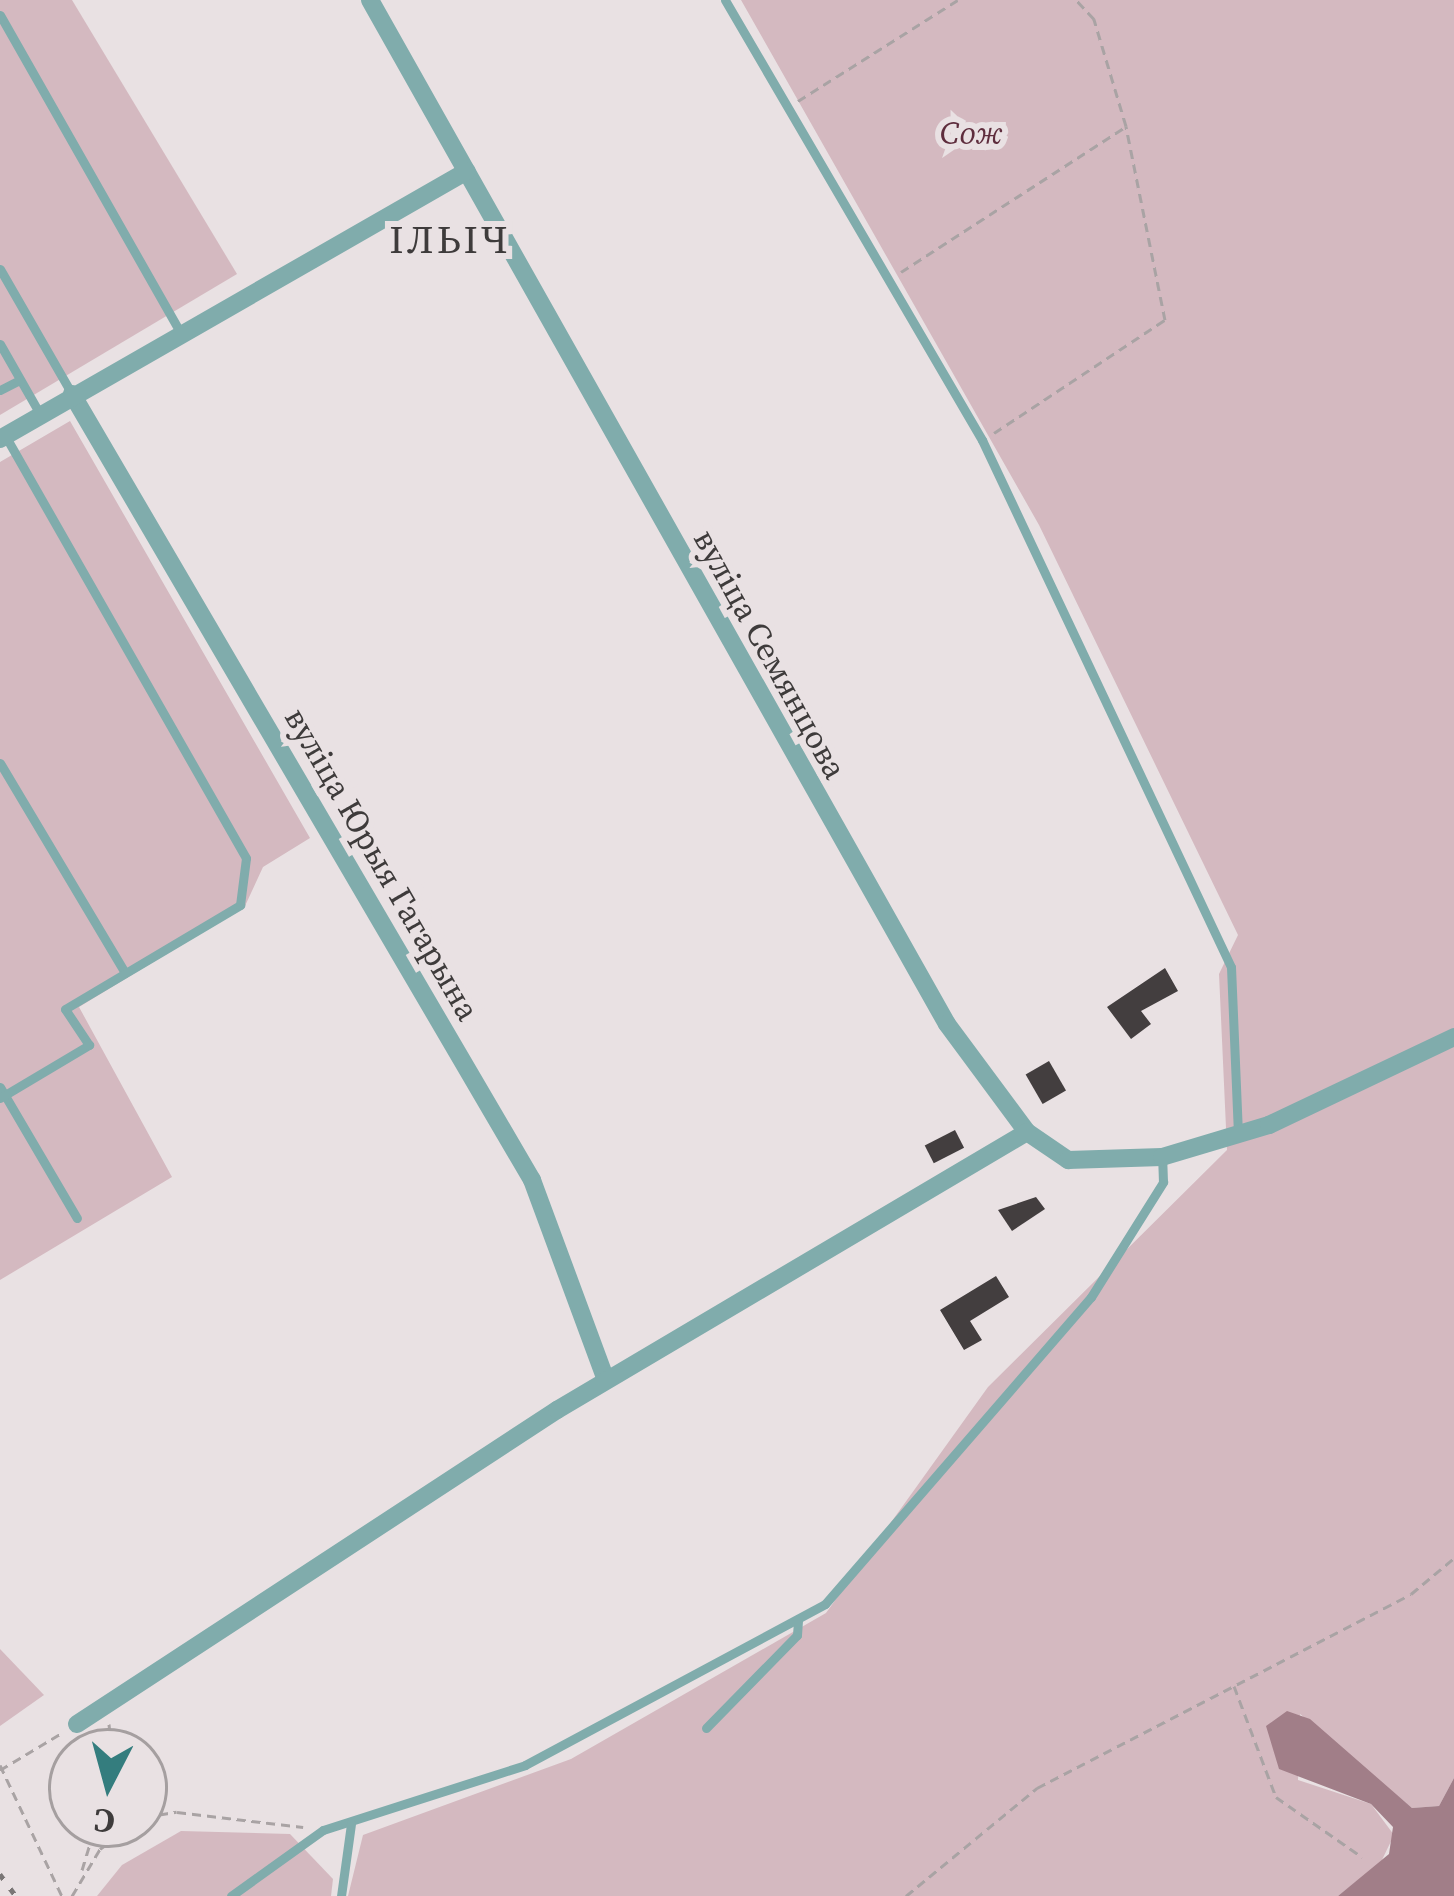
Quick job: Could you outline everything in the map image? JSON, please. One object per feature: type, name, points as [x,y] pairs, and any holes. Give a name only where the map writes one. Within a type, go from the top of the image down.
[{"type":"street","name":"вуліца Семянцова","points":[[370,0],[947,1024],[1027,1132],[1068,1160],[1162,1157],[1238,1136],[1454,1037]]},
{"type":"street","points":[[3,437],[467,171]]},
{"type":"street","name":"вуліца Юрыя Гагарына","points":[[72,394],[532,1180],[606,1380]]},
{"type":"street","points":[[77,1724],[606,1380],[1027,1132]]},
{"type":"lane","points":[[725,0],[982,440],[1234,973],[1238,1136]]},
{"type":"lane","points":[[0,15],[182,333]]},
{"type":"lane","points":[[0,269],[72,394]]},
{"type":"lane","points":[[0,344],[40,415]]},
{"type":"lane","points":[[0,390],[20,380]]},
{"type":"lane","points":[[3,437],[246,858],[240,905],[65,1009],[89,1045],[2,1094],[77,1218]]},
{"type":"lane","points":[[0,764],[125,974]]},
{"type":"lane","points":[[231,1896],[323,1830],[351,1824],[580,1739],[798,1619],[850,1582],[1091,1297],[1162,1182],[1162,1157]]},
{"type":"lane","points":[[706,1728],[796,1635],[798,1619]]},
{"type":"lane","points":[[341,1896],[351,1824]]},
{"type":"path","points":[[786,108],[958,0]]},
{"type":"path","points":[[982,440],[1165,320],[1126,126],[1094,19],[1076,0]]},
{"type":"path","points":[[890,279],[1126,126]]},
{"type":"path","points":[[906,1896],[1037,1787],[1411,1594],[1454,1558]]},
{"type":"path","points":[[1234,1684],[1276,1797],[1362,1858]]},
{"type":"path","points":[[107,1704],[110,1728]]},
{"type":"path","points":[[62,1896],[1,1768],[77,1724]]},
{"type":"path","points":[[168,1813],[323,1830]]},
{"type":"path","points":[[72,1896],[89,1848]]},
{"type":"path","points":[[82,1871],[107,1848]]},
{"type":"green space","points":[[0,0],[72,0],[237,274],[0,415]]},
{"type":"green space","name":"Сож","points":[[741,0],[1454,0],[1454,1778],[1439,1806],[1412,1808],[1300,1714],[1298,1780],[1371,1804],[1394,1835],[1381,1862],[1338,1896],[348,1896],[363,1835],[571,1759],[826,1613],[988,1387],[1227,1150],[1219,974],[1238,935],[1039,525]]},
{"type":"green space","points":[[70,421],[310,838],[263,867],[245,906],[79,1007],[172,1177],[0,1280],[0,462]]},
{"type":"green space","points":[[0,1649],[44,1695],[0,1726]]},
{"type":"green space","points":[[181,1831],[290,1834],[333,1879],[331,1896],[97,1896],[122,1865],[152,1848],[168,1848],[168,1838]]},
{"type":"shaded area","points":[[1287,1711],[1310,1719],[1412,1808],[1439,1806],[1454,1778],[1454,1896],[1338,1896],[1389,1854],[1393,1827],[1371,1804],[1279,1769],[1266,1726]]},
{"type":"building","points":[[1165,968],[1178,991],[1141,1011],[1151,1024],[1131,1039],[1107,1007]]},
{"type":"building","points":[[1049,1061],[1066,1090],[1043,1104],[1026,1074]]},
{"type":"building","points":[[955,1130],[964,1148],[934,1163],[925,1145]]},
{"type":"building","points":[[1036,1197],[1045,1209],[1012,1231],[998,1210]]},
{"type":"building","points":[[996,1276],[1009,1297],[970,1321],[982,1340],[964,1350],[940,1310]]},
{"type":"railway","points":[[0,1874],[16,1896]]},
{"type":"district","name":"ІЛЬІЧ","points":[[450,240]]}]
